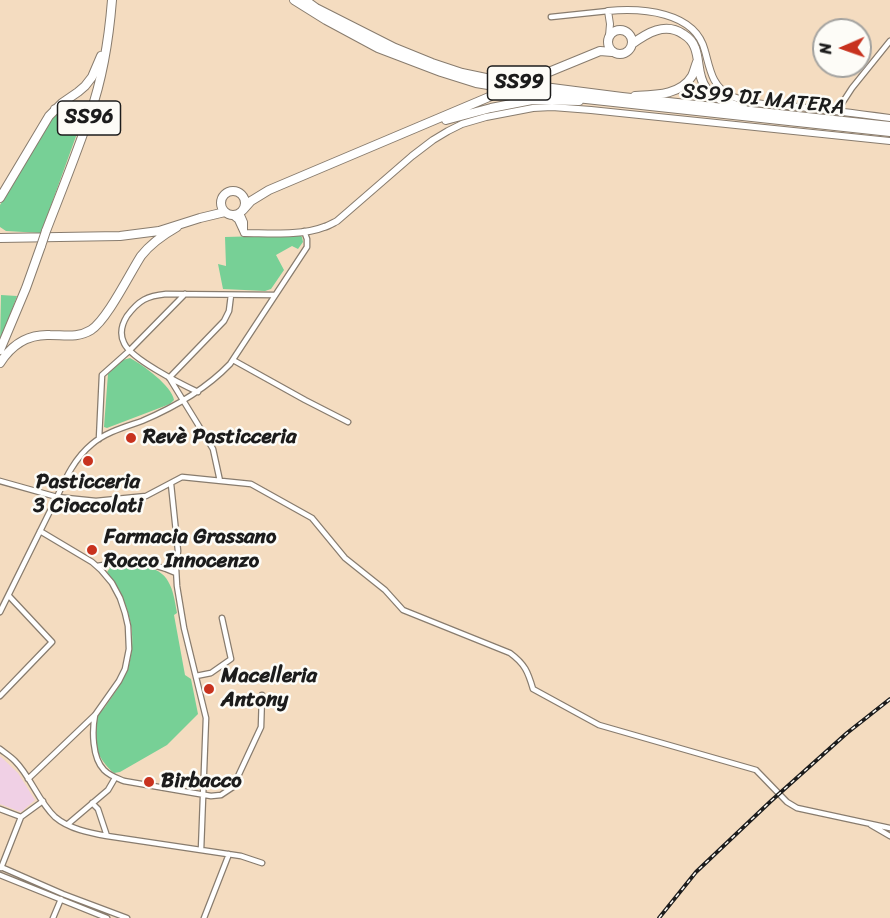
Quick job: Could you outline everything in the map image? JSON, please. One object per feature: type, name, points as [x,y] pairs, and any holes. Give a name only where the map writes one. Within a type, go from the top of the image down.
[{"type":"main road","name":"SS96","points":[[0,350],[26,288],[91,113],[107,45],[112,0]]},
{"type":"main road","name":"SS99","points":[[294,0],[378,48],[450,75],[476,83],[633,105]]},
{"type":"main road","name":"SS99","points":[[305,0],[316,8],[395,48],[462,73],[505,82],[622,97],[890,126]]},
{"type":"main road","points":[[0,198],[48,116],[78,92],[92,76],[101,56],[111,11]]},
{"type":"main road","points":[[646,33],[624,54],[612,52],[608,45],[610,33],[622,30],[628,33],[646,33],[668,28],[676,30],[691,40],[695,46],[700,78],[705,87],[721,100],[749,110]]},
{"type":"main road","name":"SS99","points":[[600,51],[610,33]]},
{"type":"main road","points":[[628,33],[632,44]]},
{"type":"main road","name":"SS99","points":[[544,74],[600,51],[612,52]]},
{"type":"main road","points":[[622,97],[650,96],[674,91],[686,84],[698,61]]},
{"type":"main road","name":"SS99","points":[[243,197],[269,190],[489,97]]},
{"type":"main road","points":[[410,132],[491,108],[532,100],[633,105]]},
{"type":"main road","name":"SS99 DI MATERA","points":[[633,105],[890,132]]},
{"type":"main road","points":[[54,109],[70,107],[81,118],[82,126],[67,178]]},
{"type":"main road","name":"SS99","points":[[0,238],[120,236],[152,232],[232,211],[269,190]]},
{"type":"main road","points":[[230,192],[237,192],[243,197],[244,203],[232,211],[221,199],[230,192]]},
{"type":"main road","points":[[0,363],[12,348],[22,340],[35,335],[82,335],[94,328],[103,319],[148,247],[177,226]]},
{"type":"main road","points":[[0,232],[21,238]]},
{"type":"street","points":[[551,17],[642,10],[654,13],[687,24],[695,30],[705,50],[714,80],[729,95],[759,103],[890,118]]},
{"type":"street","points":[[608,12],[610,33]]},
{"type":"street","points":[[837,111],[852,88],[890,41]]},
{"type":"street","points":[[232,211],[244,233],[304,231],[324,227],[337,221],[412,156],[448,131],[486,117],[523,110],[552,107],[890,141]]},
{"type":"street","points":[[0,612],[65,478],[78,458],[105,435],[174,407],[220,375],[307,247],[304,231]]},
{"type":"street","points":[[198,392],[169,378],[129,351],[121,334],[123,322],[135,306],[150,296],[166,294],[274,295]]},
{"type":"street","points":[[99,439],[102,375],[185,294]]},
{"type":"street","points":[[169,378],[224,321],[229,311],[231,295]]},
{"type":"street","points":[[232,360],[348,422]]},
{"type":"street","points":[[169,378],[213,449],[220,481]]},
{"type":"street","points":[[0,481],[57,497],[96,501],[146,496],[182,477],[251,483],[312,519],[345,558],[386,590],[403,610],[510,653],[522,662],[529,674],[533,689],[598,725],[756,770],[787,802],[797,808],[890,828]]},
{"type":"street","points":[[171,484],[178,551],[177,586],[184,628],[206,718],[201,850]]},
{"type":"street","points":[[28,779],[95,715],[119,681],[125,669],[129,650],[125,613],[112,583],[97,566],[40,531]]},
{"type":"street","points":[[97,566],[141,562],[163,567],[176,573]]},
{"type":"street","points":[[0,696],[52,642],[9,596]]},
{"type":"street","points":[[196,675],[211,673],[231,659],[222,618]]},
{"type":"street","points":[[95,715],[92,728],[95,750],[101,767],[115,778],[203,796],[221,795],[232,787],[261,727],[262,695]]},
{"type":"street","points":[[0,749],[14,760],[56,818],[68,824],[87,832],[107,836],[241,856],[262,862]]},
{"type":"street","points":[[731,763],[733,754]]},
{"type":"street","points":[[68,824],[108,790],[115,778]]},
{"type":"street","points":[[43,801],[21,817],[0,868],[127,918]]},
{"type":"street","points":[[92,803],[98,809],[107,836]]},
{"type":"street","points":[[0,808],[21,817]]},
{"type":"street","points":[[867,823],[890,836]]},
{"type":"street","points":[[204,918],[229,854]]},
{"type":"street","points":[[0,875],[107,918]]},
{"type":"street","points":[[53,918],[61,899]]},
{"type":"shaded area","points":[[0,756],[18,773],[35,800],[21,812],[0,804]]},
{"type":"green space","points":[[58,110],[70,111],[78,119],[79,128],[41,233],[6,231],[0,227],[0,205],[52,114]]},
{"type":"green space","points":[[300,235],[303,242],[298,249],[292,246],[276,255],[284,270],[271,289],[265,291],[223,289],[218,264],[226,266],[225,237]]},
{"type":"green space","points":[[1,295],[17,296],[0,342]]},
{"type":"green space","points":[[130,358],[163,382],[174,400],[170,404],[107,428],[104,427],[108,374],[123,360]]},
{"type":"green space","points":[[141,566],[158,571],[171,588],[177,613],[174,615],[185,675],[191,679],[198,714],[167,745],[120,772],[114,773],[100,756],[95,742],[94,727],[97,717],[116,691],[128,668],[132,630],[121,594],[107,572],[110,568]]},
{"type":"tunnel","points":[[489,97],[544,74]]},
{"type":"railway","points":[[659,918],[696,872],[847,733],[890,699]]},
{"type":"place","name":"Revè Pasticceria","points":[[131,438]]},
{"type":"place","name":"Pasticceria 3 Cioccolati","points":[[88,461]]},
{"type":"place","name":"Farmacia Grassano Rocco Innocenzo","points":[[92,550]]},
{"type":"place","name":"Macelleria Antony","points":[[209,689]]},
{"type":"place","name":"Birbacco","points":[[149,782]]}]
